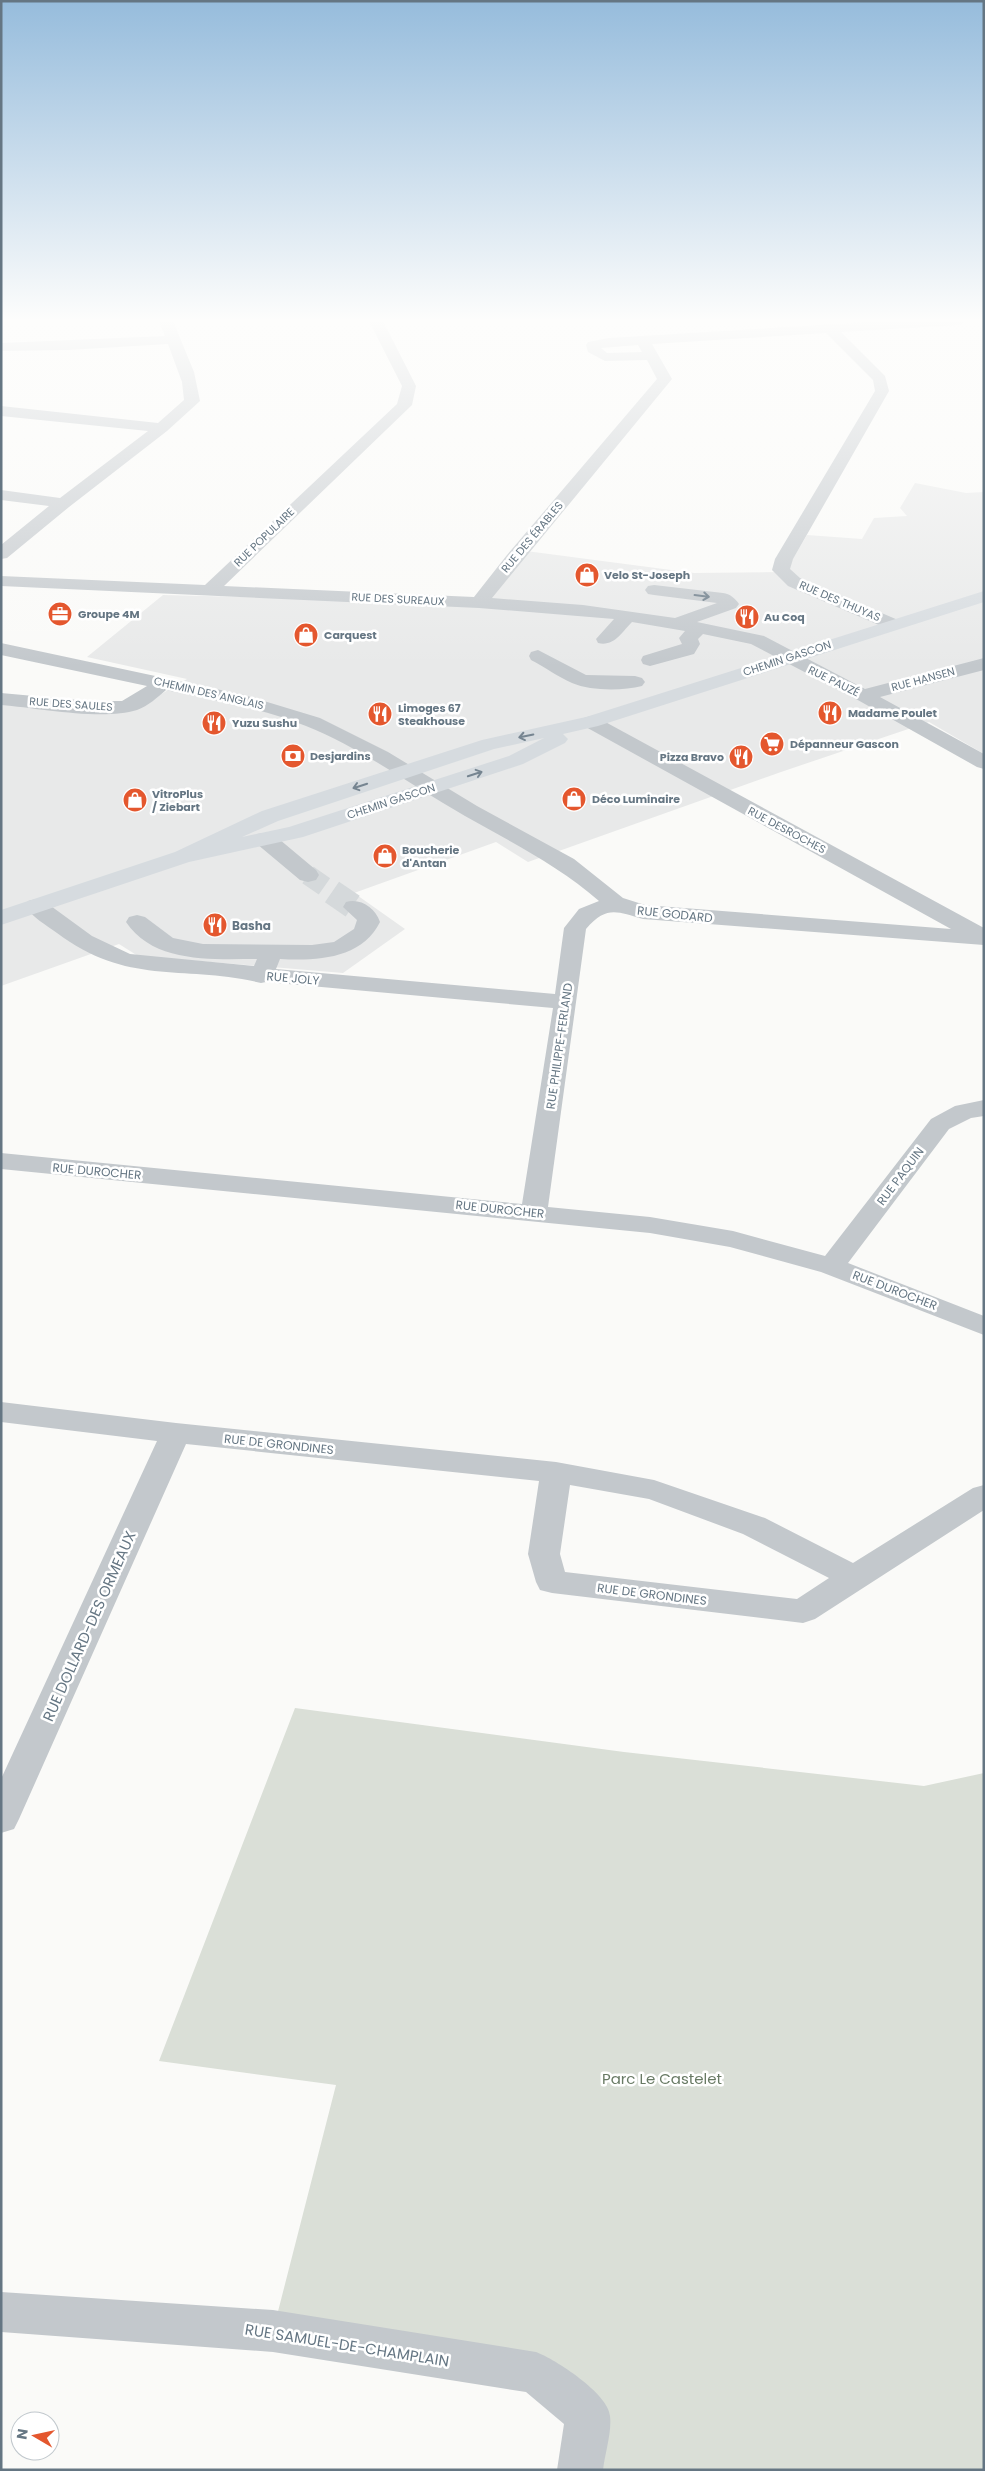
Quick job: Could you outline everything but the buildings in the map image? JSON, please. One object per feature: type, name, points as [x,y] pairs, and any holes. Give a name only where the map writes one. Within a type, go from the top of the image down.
[{"type":"main road","name":"CHEMIN GASCON","points":[[184,857],[270,816],[488,744],[591,722],[788,657],[984,596]]},
{"type":"main road","name":"CHEMIN GASCON","points":[[1,918],[184,857],[296,832],[433,788],[516,760],[591,722]]},
{"type":"street","points":[[1,554],[63,502],[151,436]]},
{"type":"street","name":"RUE POPULAIRE","points":[[211,589],[370,436]]},
{"type":"street","name":"RUE DES ÉRABLES","points":[[479,603],[513,559],[617,436]]},
{"type":"street","name":"RUE DES THUYAS","points":[[856,436],[784,559],[781,570],[794,582],[892,624]]},
{"type":"street","points":[[1,495],[63,502]]},
{"type":"street","name":"RUE DES SUREAUX","points":[[1,581],[211,589],[479,603],[628,615],[757,640],[788,657]]},
{"type":"street","points":[[677,623],[730,604],[723,598],[649,596],[692,608]]},
{"type":"street","points":[[605,640],[628,615]]},
{"type":"street","points":[[650,660],[687,650],[691,644],[688,638],[699,628]]},
{"type":"street","name":"CHEMIN DES ANGLAIS","points":[[1,648],[244,701],[296,716],[347,738],[406,771]]},
{"type":"street","points":[[538,656],[580,679],[594,682],[635,682]]},
{"type":"street","name":"RUE PAUZÉ","points":[[788,657],[984,763]]},
{"type":"street","name":"RUE HANSEN","points":[[863,696],[984,664]]},
{"type":"street","name":"RUE DES SAULES","points":[[1,699],[92,707],[126,706],[135,703],[164,683]]},
{"type":"street","name":"RUE DESROCHES","points":[[591,722],[984,937]]},
{"type":"street","name":"RUE GODARD","points":[[406,771],[566,864],[592,883],[615,904],[643,912],[984,937]]},
{"type":"street","points":[[265,839],[308,875]]},
{"type":"street","name":"RUE PHILIPPE-FERLAND","points":[[534,1213],[566,1002],[575,928],[587,914],[615,904]]},
{"type":"street","name":"RUE JOLY","points":[[36,906],[84,943],[98,951],[122,960],[166,967],[261,976],[566,1002]]},
{"type":"street","points":[[137,922],[156,938],[178,946],[272,952],[318,951],[352,943],[364,934],[369,922],[367,917],[354,907]]},
{"type":"street","points":[[166,967],[178,946]]},
{"type":"street","points":[[261,976],[272,952]]},
{"type":"street","name":"RUE PAQUIN","points":[[831,1266],[940,1124],[964,1111],[984,1108]]},
{"type":"street","name":"RUE DUROCHER","points":[[1,1162],[650,1225],[733,1238],[831,1266],[984,1326]]},
{"type":"street","name":"RUE DE GRONDINES","points":[[1,1412],[176,1433],[556,1472],[654,1490],[754,1526],[854,1577]]},
{"type":"street","name":"RUE DOLLARD-DES ORMEAUX","points":[[1,1819],[176,1433]]},
{"type":"street","name":"RUE DE GRONDINES","points":[[556,1472],[544,1554],[552,1582],[803,1611],[984,1495]]},
{"type":"street","name":"RUE SAMUEL-DE-CHAMPLAIN","points":[[1,2312],[273,2331],[536,2373],[588,2414],[580,2470]]},
{"type":"shaded area","points":[[915,483],[966,493],[984,492],[984,754],[929,722],[781,772],[528,862],[496,842],[354,893],[405,929],[343,973],[138,956],[119,944],[1,986],[1,705],[134,710],[187,679],[87,657],[163,595],[479,603],[526,551],[694,573],[785,572],[807,535],[862,539],[874,518],[907,516],[900,508]]},
{"type":"green space","name":"Parc Le Castelet","points":[[295,1708],[624,1752],[924,1786],[984,1773],[984,2470],[580,2470],[588,2415],[536,2373],[273,2331],[336,2085],[159,2061]]},
{"type":"tunnel","points":[[308,875],[334,893]]},
{"type":"tunnel","points":[[332,892],[354,907]]},
{"type":"place","name":"Velo St-Joseph","points":[[587,575]]},
{"type":"place","name":"Groupe 4M","points":[[60,614]]},
{"type":"place","name":"Au Coq","points":[[747,617]]},
{"type":"place","name":"Carquest","points":[[306,635]]},
{"type":"place","name":"Madame Poulet","points":[[830,713]]},
{"type":"place","name":"Limoges 67 Steakhouse","points":[[380,714]]},
{"type":"place","name":"Yuzu Sushu","points":[[214,723]]},
{"type":"place","name":"Dépanneur Gascon","points":[[772,744]]},
{"type":"place","name":"Desjardins","points":[[293,756]]},
{"type":"place","name":"Pizza Bravo","points":[[741,757]]},
{"type":"place","name":"Déco Luminaire","points":[[574,799]]},
{"type":"place","name":"VitroPlus / Ziebart","points":[[135,800]]},
{"type":"place","name":"Boucherie d'Antan","points":[[385,856]]},
{"type":"place","name":"Basha","points":[[215,925]]}]
